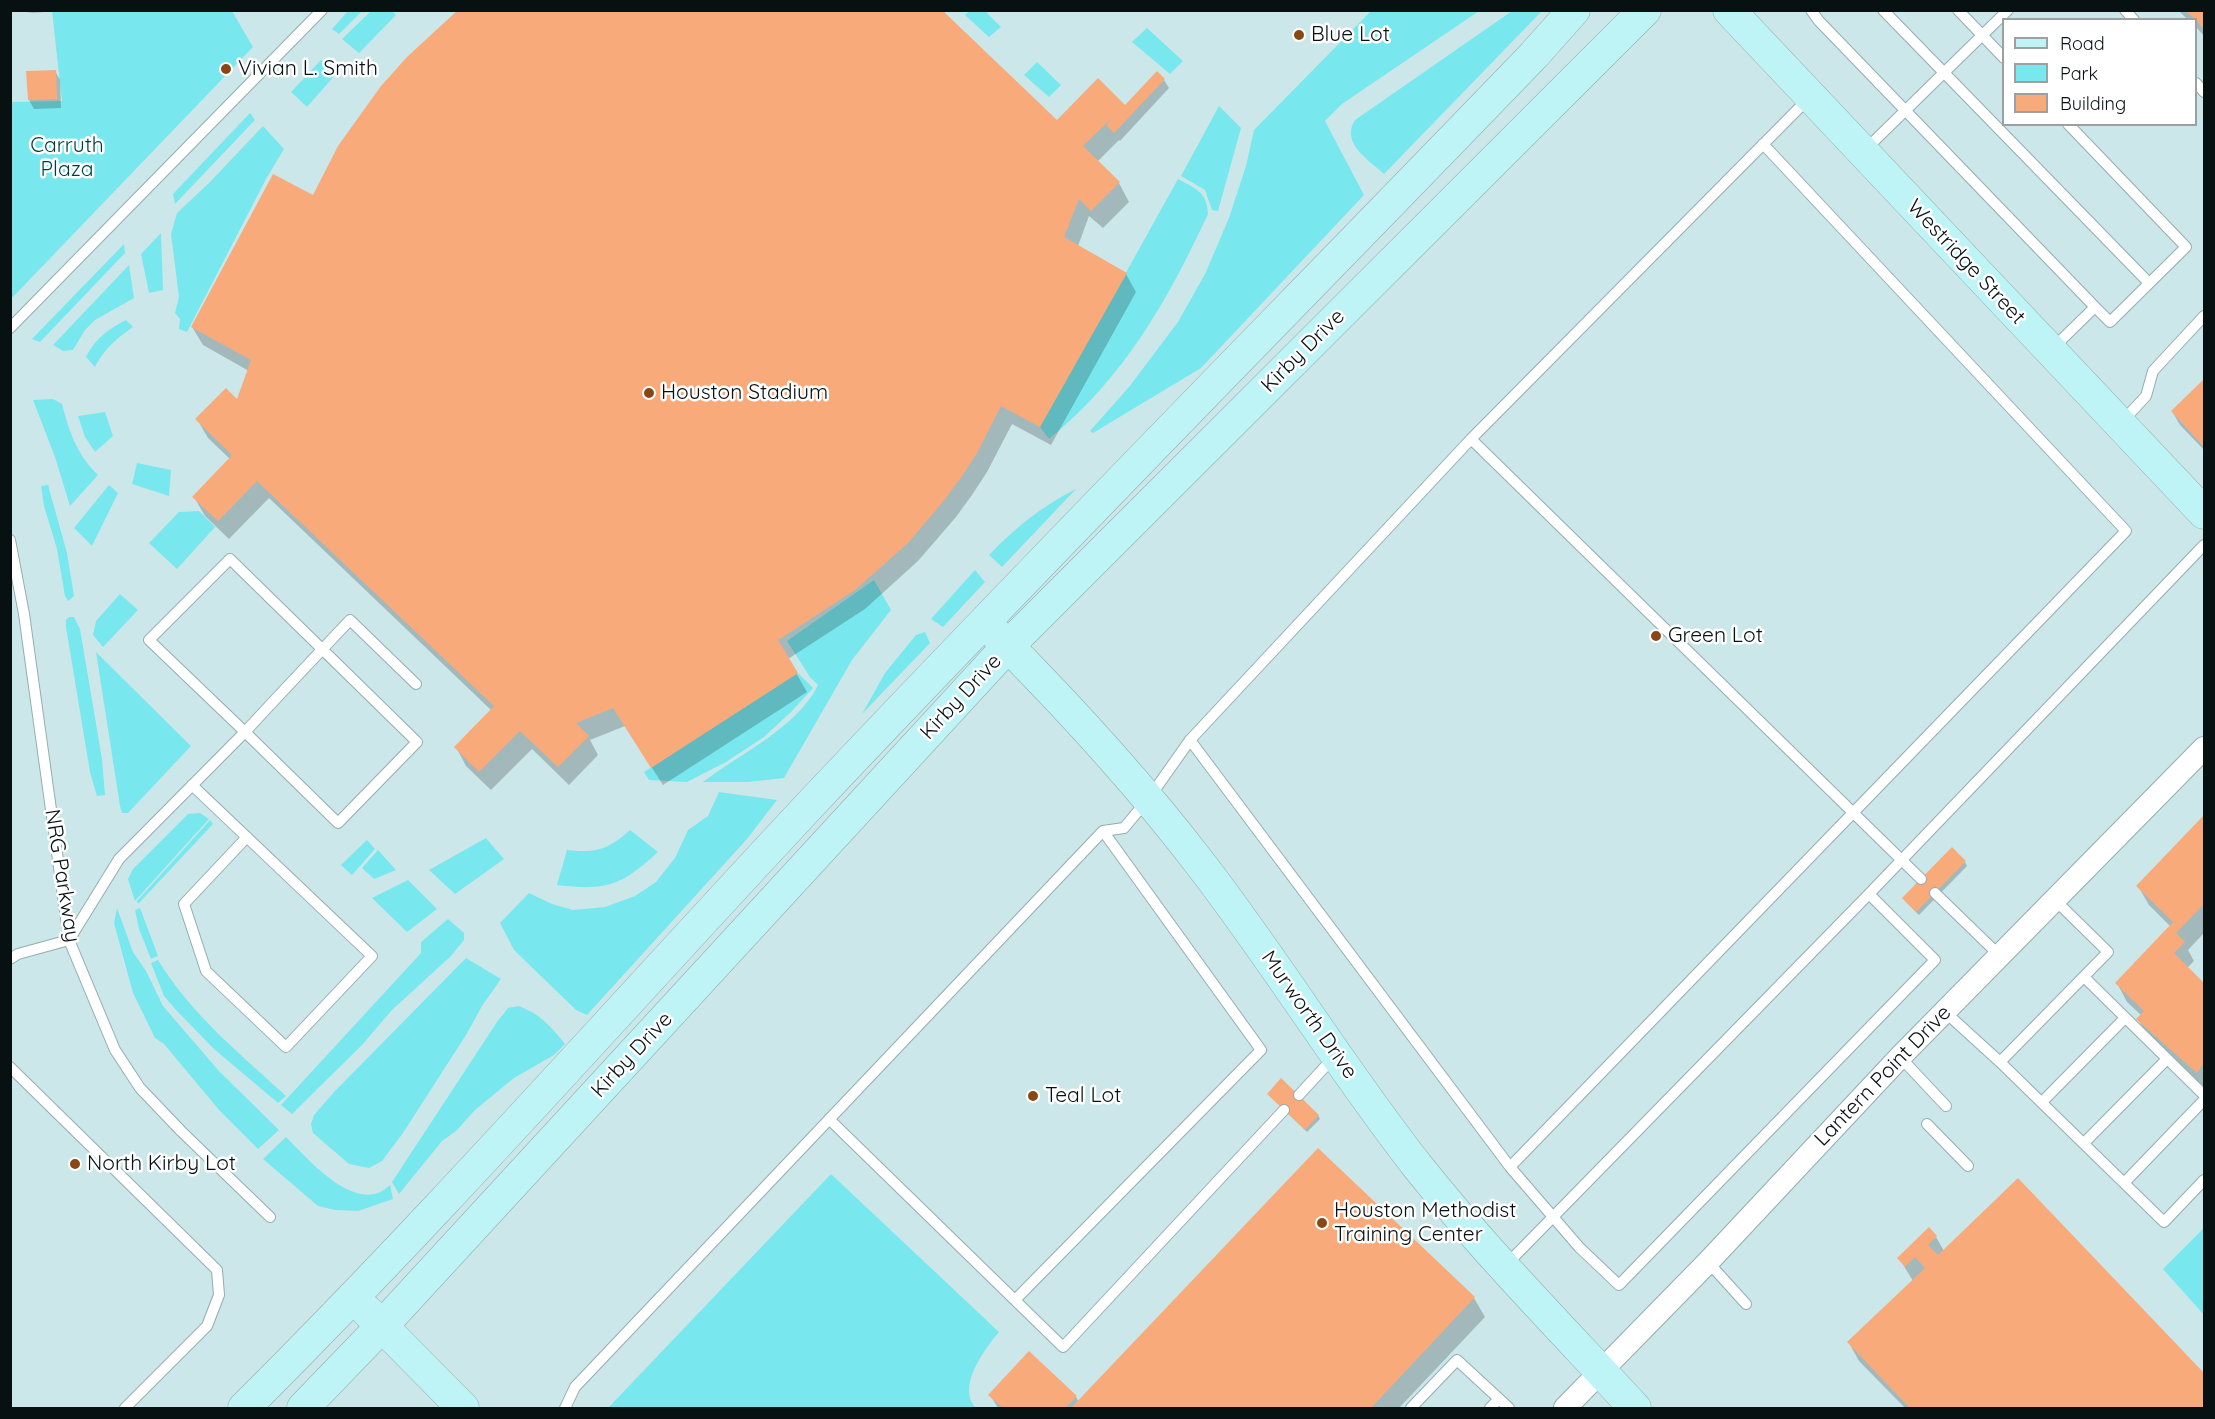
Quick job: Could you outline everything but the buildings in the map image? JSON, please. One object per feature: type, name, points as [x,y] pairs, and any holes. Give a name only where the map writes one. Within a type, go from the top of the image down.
[{"type":"main road","name":"Kirby Drive","points":[[244,1408],[354,1298],[983,621],[1274,324],[1533,56],[1574,10]]},
{"type":"main road","name":"Kirby Drive","points":[[303,1408],[382,1326],[1008,646],[1645,10]]},
{"type":"main road","name":"Westridge Street","points":[[1729,10],[2205,513]]},
{"type":"main road","points":[[1274,324],[1302,352]]},
{"type":"main road","name":"Murworth Drive","points":[[983,621],[1097,738],[1149,798],[1248,929],[1414,1161],[1503,1267],[1635,1408]]},
{"type":"main road","points":[[665,962],[693,988]]},
{"type":"main road","points":[[354,1298],[463,1408]]},
{"type":"street","name":"Lantern Point Drive","points":[[1565,1408],[1707,1262],[1944,1011],[2205,748]]},
{"type":"lane","points":[[10,328],[322,10]]},
{"type":"lane","points":[[1811,10],[1905,111],[2110,322],[2186,247],[2070,126]]},
{"type":"lane","points":[[1883,10],[2149,283]]},
{"type":"lane","points":[[1958,10],[2002,56]]},
{"type":"lane","points":[[1862,152],[2008,10]]},
{"type":"lane","points":[[565,1408],[574,1387],[1103,831],[1124,828],[1149,798],[1190,740],[1471,439],[1810,97]]},
{"type":"lane","points":[[1510,1167],[2126,531],[1763,144]]},
{"type":"lane","points":[[2050,351],[2096,307]]},
{"type":"lane","points":[[2119,424],[2146,396],[2154,371],[2205,316]]},
{"type":"lane","points":[[1471,439],[1921,879]]},
{"type":"lane","name":"NRG Parkway","points":[[10,540],[24,614],[69,940],[115,1050],[140,1088],[270,1217]]},
{"type":"lane","points":[[1503,1267],[1869,894],[2205,545]]},
{"type":"lane","points":[[230,559],[417,742],[338,823],[245,732],[148,640],[230,559]]},
{"type":"lane","points":[[10,959],[18,954],[69,940],[119,859],[245,732],[350,620],[416,684]]},
{"type":"lane","points":[[1190,740],[1510,1167],[1579,1247],[1619,1285],[1935,960],[1869,894]]},
{"type":"lane","points":[[192,785],[247,837],[372,956],[286,1047],[206,971],[184,904],[247,837]]},
{"type":"lane","points":[[1015,1300],[1261,1050],[1103,831]]},
{"type":"lane","points":[[1935,893],[2000,956]]},
{"type":"lane","points":[[2001,1062],[2108,952],[2055,900]]},
{"type":"lane","points":[[2084,977],[2205,1095]]},
{"type":"lane","points":[[1944,1011],[2001,1062],[2164,1222],[2205,1180]]},
{"type":"lane","points":[[2042,1102],[2125,1018]]},
{"type":"lane","points":[[1299,1095],[1336,1054]]},
{"type":"lane","points":[[1900,1057],[1946,1106]]},
{"type":"lane","points":[[2084,1143],[2167,1059]]},
{"type":"lane","points":[[10,1067],[217,1270],[219,1295],[207,1326],[125,1408]]},
{"type":"lane","points":[[2124,1183],[2205,1100]]},
{"type":"lane","points":[[829,1119],[1063,1347],[1284,1110]]},
{"type":"lane","points":[[1927,1124],[1968,1166]]},
{"type":"lane","points":[[1707,1262],[1746,1304]]},
{"type":"lane","points":[[1411,1408],[1457,1360],[1509,1408]]},
{"type":"lane","points":[[1490,1408],[1499,1399]]},
{"type":"green space","points":[[970,10],[985,11],[1001,27],[989,37],[965,15]]},
{"type":"green space","name":"Carruth Plaza","points":[[52,11],[232,11],[253,47],[11,299],[11,102],[62,101]]},
{"type":"green space","points":[[348,11],[362,11],[339,34],[332,29]]},
{"type":"green space","points":[[371,11],[392,11],[396,15],[359,53],[342,39]]},
{"type":"green space","points":[[1371,11],[1479,11],[1342,104],[1325,121],[1364,195],[1201,368],[1093,433],[1090,431],[1129,387],[1178,322],[1205,274],[1229,218],[1246,166],[1254,130]]},
{"type":"green space","points":[[1512,11],[1542,11],[1384,174],[1364,157],[1351,136],[1351,128],[1355,120]]},
{"type":"green space","points":[[1147,28],[1183,61],[1170,74],[1132,42]]},
{"type":"green space","points":[[321,60],[336,74],[307,107],[291,92]]},
{"type":"green space","points":[[1037,62],[1061,85],[1049,97],[1024,75]]},
{"type":"green space","points":[[1219,106],[1241,128],[1218,211],[1212,210],[1205,190],[1181,176]]},
{"type":"green space","points":[[250,113],[255,120],[175,204],[173,194]]},
{"type":"green space","points":[[263,126],[284,149],[266,179],[187,332],[179,329],[180,319],[175,313],[179,297],[171,234],[177,213]]},
{"type":"green space","points":[[1178,179],[1203,195],[1207,206],[1208,214],[1193,246],[1160,307],[1122,364],[1076,415],[1049,439],[1040,427]]},
{"type":"green space","points":[[161,233],[163,290],[149,293],[141,254]]},
{"type":"green space","points":[[124,244],[125,253],[40,342],[32,339]]},
{"type":"green space","points":[[129,265],[134,298],[95,320],[85,330],[73,350],[63,351],[53,345]]},
{"type":"green space","points":[[126,320],[133,327],[111,344],[95,367],[86,357],[90,350],[103,335]]},
{"type":"green space","points":[[53,399],[62,404],[75,442],[84,459],[98,475],[70,506],[55,457],[33,400]]},
{"type":"green space","points":[[105,412],[113,436],[95,452],[85,437],[78,416]]},
{"type":"green space","points":[[137,463],[171,470],[169,496],[132,484]]},
{"type":"green space","points":[[48,485],[67,553],[74,596],[68,601],[65,596],[57,549],[44,506],[41,486]]},
{"type":"green space","points":[[109,485],[118,493],[92,546],[74,528]]},
{"type":"green space","points":[[1076,489],[1002,567],[989,555],[1030,518]]},
{"type":"green space","points":[[199,511],[215,527],[177,569],[149,543],[179,512]]},
{"type":"green space","points":[[975,570],[985,582],[943,627],[931,619]]},
{"type":"green space","points":[[874,580],[891,610],[852,660],[784,778],[748,782],[703,782],[782,727],[809,700],[818,685],[810,677],[787,641]]},
{"type":"green space","points":[[120,594],[138,610],[103,647],[93,635],[96,621]]},
{"type":"green space","points":[[74,617],[80,629],[102,759],[105,795],[97,796],[90,772],[66,627],[66,620]]},
{"type":"green space","points":[[925,632],[930,643],[862,714],[885,673],[916,635]]},
{"type":"green space","points":[[96,652],[191,746],[128,813],[122,813],[120,806]]},
{"type":"green space","points":[[798,673],[813,688],[764,737],[726,762],[687,782],[649,780],[644,772]]},
{"type":"green space","points":[[719,792],[777,800],[747,839],[587,1015],[576,1010],[514,950],[500,923],[529,893],[552,904],[573,910],[605,907],[635,896],[656,882],[675,858],[688,830],[708,816]]},
{"type":"green space","points":[[200,813],[209,819],[135,901],[128,879],[133,869],[188,814]]},
{"type":"green space","points":[[210,820],[213,824],[138,904],[137,901]]},
{"type":"green space","points":[[630,830],[658,852],[634,872],[612,884],[601,886],[557,885],[567,850],[601,849],[615,842]]},
{"type":"green space","points":[[486,838],[504,859],[455,894],[429,870]]},
{"type":"green space","points":[[367,840],[375,849],[352,875],[341,865]]},
{"type":"green space","points":[[378,850],[396,870],[374,879],[362,868]]},
{"type":"green space","points":[[408,880],[437,909],[407,932],[372,898]]},
{"type":"green space","points":[[117,908],[133,952],[146,971],[163,1006],[219,1071],[279,1130],[258,1149],[220,1111],[164,1044],[155,1038],[133,993],[114,923]]},
{"type":"green space","points":[[140,908],[158,956],[151,959],[139,929],[135,910]]},
{"type":"green space","points":[[448,919],[464,933],[464,940],[451,956],[392,1010],[362,1045],[292,1114],[281,1105],[421,953],[421,942]]},
{"type":"green space","points":[[466,958],[501,979],[403,1133],[382,1161],[369,1168],[349,1164],[313,1133],[311,1124],[314,1115]]},
{"type":"green space","points":[[158,960],[185,998],[201,1015],[286,1096],[278,1103],[214,1049],[176,1010],[164,996],[151,963]]},
{"type":"green space","points":[[518,1006],[544,1021],[565,1044],[554,1055],[514,1078],[475,1110],[456,1131],[442,1141],[399,1194],[392,1182],[497,1022],[508,1008]]},
{"type":"green space","points":[[286,1137],[315,1166],[340,1185],[353,1192],[366,1195],[380,1192],[390,1185],[393,1199],[358,1211],[335,1210],[318,1206],[263,1159]]},
{"type":"green space","points":[[831,1174],[999,1332],[980,1358],[971,1379],[969,1390],[976,1408],[608,1408]]},
{"type":"green space","points":[[2204,1228],[2204,1315],[2163,1269]]},
{"type":"place","name":"Blue Lot","points":[[1299,35]]},
{"type":"place","name":"Vivian L. Smith","points":[[226,69]]},
{"type":"place","name":"Houston Stadium","points":[[649,393]]},
{"type":"place","name":"Green Lot","points":[[1656,636]]},
{"type":"place","name":"Teal Lot","points":[[1033,1096]]},
{"type":"place","name":"North Kirby Lot","points":[[75,1164]]},
{"type":"place","name":"Houston Methodist Training Center","points":[[1322,1223]]}]
